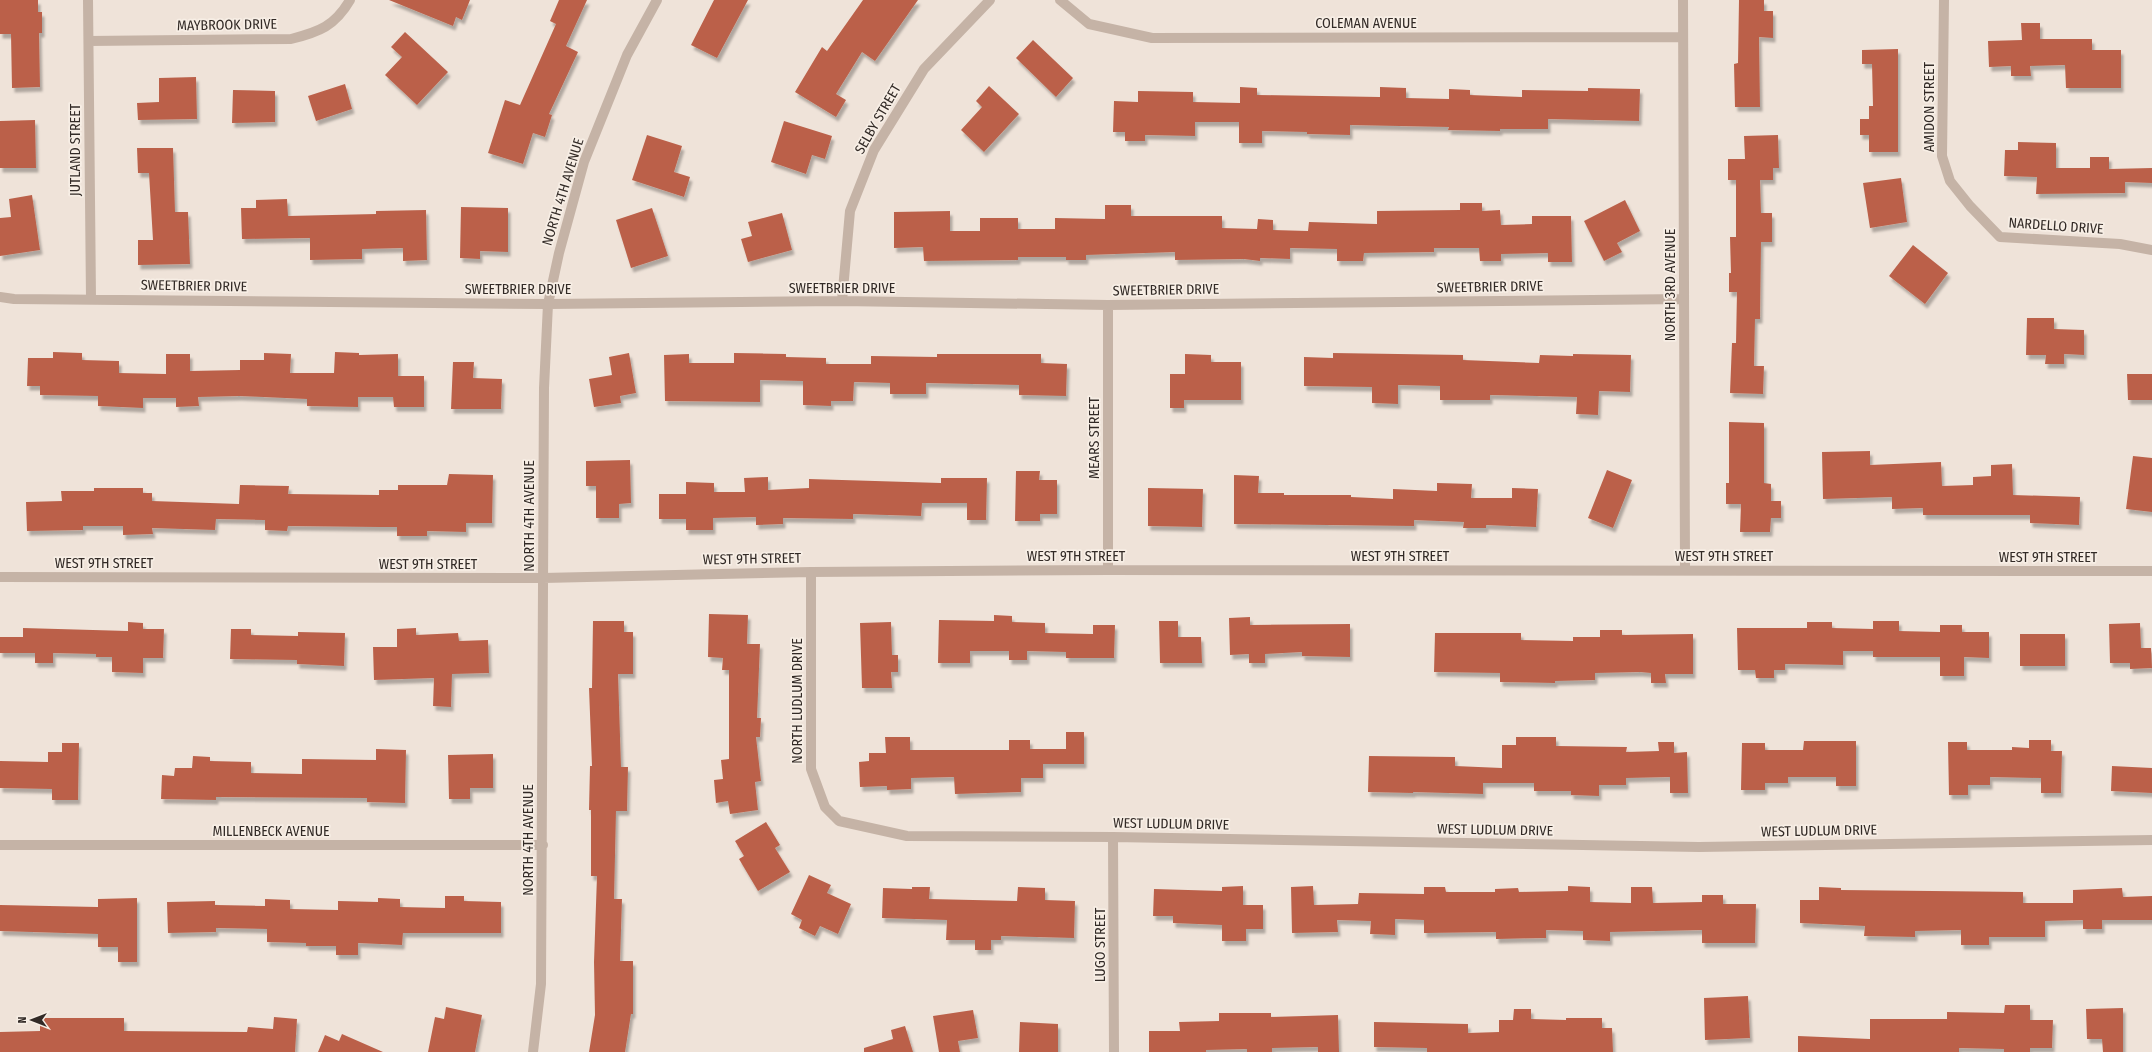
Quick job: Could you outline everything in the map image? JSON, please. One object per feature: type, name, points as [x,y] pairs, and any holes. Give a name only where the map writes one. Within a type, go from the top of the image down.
[{"type":"street","name":"JUTLAND STREET","points":[[88,0],[91,299]]},
{"type":"street","name":"MAYBROOK DRIVE","points":[[89,41],[291,39],[316,32],[341,16],[350,0]]},
{"type":"street","name":"NORTH 4TH AVENUE","points":[[534,1052],[541,984],[543,845],[544,388],[548,304],[559,253],[584,162],[627,55],[657,0]]},
{"type":"street","name":"SELBY STREET","points":[[842,302],[850,211],[874,150],[924,69],[990,0]]},
{"type":"street","name":"COLEMAN AVENUE","points":[[1060,0],[1089,24],[1152,38],[1682,37]]},
{"type":"street","name":"NORTH 3RD AVENUE","points":[[1682,0],[1685,570]]},
{"type":"street","name":"AMIDON STREET","points":[[1944,0],[1942,156],[1950,181],[1970,206]]},
{"type":"street","name":"NARDELLO DRIVE","points":[[1970,206],[2000,236],[2120,244],[2152,250]]},
{"type":"street","name":"SWEETBRIER DRIVE","points":[[0,297],[14,299],[548,304],[842,302],[1108,305],[1684,299]]},
{"type":"street","name":"MEARS STREET","points":[[1108,305],[1108,570]]},
{"type":"street","name":"WEST 9TH STREET","points":[[0,577],[543,578],[810,572],[1108,570],[2152,571]]},
{"type":"street","name":"NORTH LUDLUM DRIVE","points":[[810,572],[811,769],[825,806],[839,821]]},
{"type":"street","name":"WEST LUDLUM DRIVE","points":[[839,821],[907,836],[1113,837],[1698,847],[2152,840]]},
{"type":"street","name":"LUGO STREET","points":[[1113,837],[1114,1052]]},
{"type":"street","name":"MILLENBECK AVENUE","points":[[0,845],[543,845]]},
{"type":"building","points":[[0,0],[38,0],[38,12],[42,12],[42,33],[39,33],[40,87],[12,88],[11,34],[0,34]]},
{"type":"building","points":[[389,0],[470,0],[462,20],[456,17],[453,26]]},
{"type":"building","points":[[559,0],[587,0],[566,46],[578,52],[549,114],[552,115],[545,137],[533,133],[523,164],[488,153],[505,100],[520,105],[556,24],[550,21]]},
{"type":"building","points":[[714,0],[748,0],[717,58],[691,45]]},
{"type":"building","points":[[863,0],[918,0],[875,61],[862,52],[836,94],[846,100],[836,117],[795,92],[822,47],[827,51]]},
{"type":"building","points":[[1739,0],[1764,0],[1764,11],[1773,11],[1773,38],[1759,37],[1760,107],[1735,107],[1734,64],[1738,63]]},
{"type":"building","points":[[2021,23],[2040,23],[2040,39],[2092,39],[2092,50],[2121,50],[2121,88],[2066,88],[2065,65],[2030,66],[2031,76],[2011,76],[2011,66],[1989,67],[1988,41],[2022,40]]},
{"type":"building","points":[[405,32],[448,72],[417,105],[385,75],[402,57],[391,47]]},
{"type":"building","points":[[1033,40],[1073,78],[1056,97],[1016,58]]},
{"type":"building","points":[[1898,49],[1898,152],[1869,152],[1869,135],[1860,135],[1860,119],[1869,119],[1869,106],[1873,106],[1872,64],[1862,64],[1862,50]]},
{"type":"building","points":[[196,77],[197,119],[138,120],[137,103],[159,102],[159,78]]},
{"type":"building","points":[[345,84],[352,109],[316,121],[308,96]]},
{"type":"building","points":[[989,86],[1019,114],[984,152],[961,130],[982,107],[976,101]]},
{"type":"building","points":[[1240,87],[1257,88],[1257,95],[1380,97],[1380,87],[1406,88],[1406,98],[1449,99],[1449,89],[1470,90],[1470,95],[1522,97],[1522,90],[1588,91],[1588,88],[1640,89],[1639,121],[1548,119],[1548,129],[1500,129],[1500,131],[1448,130],[1449,127],[1350,125],[1350,135],[1262,131],[1262,143],[1239,143],[1239,122],[1195,122],[1195,136],[1145,135],[1145,141],[1125,141],[1125,132],[1113,132],[1114,101],[1138,102],[1138,91],[1193,92],[1193,102],[1240,103]]},
{"type":"building","points":[[233,90],[275,91],[275,122],[232,123]]},
{"type":"building","points":[[35,120],[36,168],[0,168],[0,121]]},
{"type":"building","points":[[784,121],[832,136],[825,159],[812,155],[806,174],[771,162]]},
{"type":"building","points":[[647,135],[682,146],[674,172],[690,177],[684,197],[632,180]]},
{"type":"building","points":[[1778,135],[1779,168],[1773,168],[1773,180],[1760,180],[1761,213],[1772,213],[1772,242],[1761,242],[1760,319],[1755,319],[1754,366],[1764,366],[1763,394],[1730,393],[1732,343],[1736,343],[1737,292],[1729,292],[1729,273],[1731,273],[1730,237],[1736,237],[1736,180],[1728,180],[1728,159],[1745,159],[1744,136]]},
{"type":"building","points":[[2018,142],[2056,143],[2056,168],[2090,168],[2090,157],[2109,157],[2109,169],[2152,168],[2152,183],[2125,182],[2125,193],[2036,194],[2037,177],[2004,176],[2005,150],[2018,150]]},
{"type":"building","points":[[137,148],[173,148],[175,212],[188,212],[190,264],[138,265],[138,240],[153,240],[149,173],[138,173]]},
{"type":"building","points":[[1901,178],[1907,222],[1870,228],[1863,183]]},
{"type":"building","points":[[32,195],[40,250],[0,256],[0,218],[11,217],[9,199]]},
{"type":"building","points":[[287,199],[288,216],[376,214],[376,211],[426,210],[427,260],[403,261],[403,248],[362,249],[362,259],[310,260],[310,238],[242,239],[241,208],[256,208],[256,200]]},
{"type":"building","points":[[1625,200],[1640,231],[1617,243],[1622,252],[1604,261],[1584,221]]},
{"type":"building","points":[[1460,203],[1482,203],[1482,211],[1500,210],[1501,225],[1532,224],[1532,216],[1571,216],[1572,262],[1548,262],[1548,253],[1501,254],[1501,261],[1480,261],[1479,248],[1434,248],[1434,252],[1364,253],[1363,261],[1337,261],[1337,249],[1290,248],[1290,259],[1260,258],[1260,261],[1244,259],[1175,260],[1175,252],[1086,255],[1086,260],[1066,260],[1066,257],[1018,257],[1018,260],[924,261],[923,247],[894,248],[894,212],[950,211],[950,231],[980,231],[980,218],[1018,218],[1018,229],[1055,229],[1055,218],[1105,219],[1105,205],[1131,205],[1131,216],[1222,216],[1222,228],[1257,229],[1258,219],[1273,220],[1273,230],[1308,231],[1309,222],[1377,224],[1377,211],[1460,210]]},
{"type":"building","points":[[461,207],[508,208],[508,252],[480,251],[480,259],[460,258]]},
{"type":"building","points":[[652,208],[668,256],[631,268],[616,220]]},
{"type":"building","points":[[782,213],[792,250],[748,262],[741,239],[752,236],[748,222]]},
{"type":"building","points":[[1913,245],[1948,273],[1925,304],[1889,276]]},
{"type":"building","points":[[2027,318],[2054,318],[2054,329],[2084,330],[2084,355],[2064,354],[2064,364],[2045,364],[2046,355],[2026,355]]},
{"type":"building","points":[[53,352],[82,353],[82,360],[119,361],[119,373],[166,374],[166,354],[190,354],[190,371],[240,370],[240,360],[264,360],[264,353],[291,354],[290,373],[334,373],[335,352],[359,353],[359,355],[398,354],[398,376],[424,376],[424,407],[394,407],[393,397],[358,397],[358,407],[307,406],[307,399],[239,396],[198,397],[199,406],[176,407],[176,398],[143,398],[143,408],[98,406],[98,396],[40,395],[40,386],[27,386],[28,358],[53,358]]},
{"type":"building","points":[[629,353],[636,393],[620,396],[621,403],[594,407],[589,379],[612,375],[609,357]]},
{"type":"building","points":[[734,353],[786,354],[786,357],[826,358],[826,364],[871,364],[871,356],[937,357],[937,354],[1041,354],[1041,363],[1067,364],[1066,396],[1019,395],[1019,385],[926,383],[926,394],[890,394],[890,383],[854,382],[853,401],[831,401],[831,406],[803,405],[803,381],[760,380],[760,402],[665,401],[664,355],[689,354],[689,363],[734,363]]},
{"type":"building","points":[[1333,353],[1463,355],[1463,360],[1539,363],[1540,355],[1631,355],[1630,392],[1599,391],[1598,415],[1576,414],[1577,397],[1490,395],[1490,400],[1440,400],[1440,386],[1398,385],[1398,404],[1372,403],[1372,387],[1304,386],[1304,357],[1333,358]]},
{"type":"building","points":[[1185,354],[1211,355],[1211,362],[1241,362],[1241,400],[1184,400],[1184,408],[1170,408],[1170,374],[1185,374]]},
{"type":"building","points":[[453,362],[474,362],[473,378],[502,379],[501,409],[451,409]]},
{"type":"building","points":[[2127,374],[2152,374],[2152,400],[2128,400]]},
{"type":"building","points":[[1729,422],[1764,423],[1764,483],[1771,484],[1771,501],[1781,501],[1781,518],[1771,518],[1770,532],[1740,532],[1741,504],[1726,504],[1726,483],[1729,483]]},
{"type":"building","points":[[1870,451],[1870,465],[1941,462],[1942,486],[1973,485],[1973,477],[1991,476],[1991,465],[2012,464],[2013,495],[2080,497],[2079,525],[2030,523],[2030,515],[1923,515],[1923,508],[1892,509],[1892,497],[1823,499],[1822,452]]},
{"type":"building","points":[[2133,456],[2152,458],[2152,512],[2126,509]]},
{"type":"building","points":[[630,460],[631,503],[619,504],[619,518],[596,518],[596,486],[586,486],[586,461]]},
{"type":"building","points":[[1607,470],[1632,480],[1613,528],[1588,518]]},
{"type":"building","points":[[1016,471],[1040,471],[1039,480],[1057,480],[1057,514],[1040,514],[1040,521],[1015,521]]},
{"type":"building","points":[[449,474],[493,475],[492,523],[466,523],[466,532],[427,531],[427,536],[397,536],[397,527],[288,526],[287,531],[265,530],[265,520],[216,519],[215,530],[152,528],[153,534],[123,535],[123,526],[83,526],[83,530],[27,531],[26,502],[62,501],[61,491],[94,491],[94,488],[143,488],[143,493],[152,493],[152,501],[239,504],[240,485],[289,486],[288,494],[379,495],[379,490],[398,490],[398,485],[447,485]]},
{"type":"building","points":[[1234,475],[1259,476],[1258,493],[1284,493],[1284,495],[1351,495],[1351,497],[1393,499],[1393,489],[1437,491],[1437,483],[1472,484],[1471,498],[1512,498],[1512,488],[1538,489],[1536,527],[1486,525],[1486,528],[1463,528],[1464,522],[1414,520],[1414,526],[1234,524]]},
{"type":"building","points":[[768,477],[768,490],[809,488],[809,479],[941,483],[941,478],[987,478],[986,520],[967,520],[967,503],[922,503],[921,516],[853,514],[853,519],[783,518],[783,524],[756,525],[756,517],[713,518],[713,530],[686,530],[686,519],[659,519],[659,494],[686,494],[686,482],[714,483],[714,492],[745,492],[744,478]]},
{"type":"building","points":[[1148,488],[1203,489],[1202,527],[1148,526]]},
{"type":"building","points":[[709,614],[748,615],[747,644],[760,644],[757,718],[761,718],[760,737],[756,737],[761,781],[755,782],[758,810],[730,814],[728,801],[716,803],[714,780],[723,779],[721,760],[729,759],[729,670],[722,670],[723,658],[708,657]]},
{"type":"building","points":[[994,615],[1012,616],[1012,622],[1045,623],[1045,633],[1093,634],[1093,625],[1115,625],[1114,658],[1066,658],[1066,652],[1027,651],[1027,660],[1009,660],[1009,651],[970,651],[970,663],[938,663],[939,620],[994,621]]},
{"type":"building","points":[[1250,617],[1250,625],[1350,624],[1350,657],[1302,656],[1302,652],[1265,654],[1265,663],[1249,663],[1249,654],[1230,655],[1229,618]]},
{"type":"building","points":[[593,621],[624,621],[624,632],[633,632],[633,674],[618,674],[621,767],[628,767],[627,811],[616,811],[614,899],[622,899],[620,961],[633,961],[633,1014],[631,1014],[625,1052],[589,1052],[595,1015],[594,962],[597,876],[591,876],[591,810],[589,810],[590,766],[592,766],[589,688],[592,688]]},
{"type":"building","points":[[1159,621],[1178,621],[1178,637],[1201,637],[1202,663],[1160,663]]},
{"type":"building","points":[[1873,621],[1899,621],[1899,631],[1940,632],[1940,625],[1962,625],[1962,632],[1989,632],[1989,658],[1964,657],[1964,676],[1940,676],[1940,657],[1873,657],[1873,651],[1843,651],[1843,665],[1785,664],[1785,670],[1774,670],[1774,678],[1756,678],[1755,670],[1738,670],[1737,628],[1807,628],[1807,622],[1832,622],[1832,628],[1873,629]]},
{"type":"building","points":[[128,622],[143,623],[143,629],[164,629],[163,658],[143,658],[143,673],[112,672],[112,657],[96,657],[96,654],[53,653],[53,663],[35,663],[35,653],[0,653],[0,637],[23,637],[23,628],[128,631]]},
{"type":"building","points":[[891,622],[892,655],[898,655],[898,672],[891,672],[892,688],[862,688],[860,623]]},
{"type":"building","points":[[2140,623],[2141,648],[2151,648],[2152,668],[2130,669],[2130,663],[2110,663],[2109,624]]},
{"type":"building","points":[[416,628],[416,635],[458,633],[459,641],[488,640],[489,673],[452,674],[451,707],[433,706],[434,678],[374,680],[373,647],[397,647],[397,629]]},
{"type":"building","points":[[231,629],[251,629],[251,635],[298,636],[298,632],[345,633],[344,666],[297,664],[297,660],[230,659]]},
{"type":"building","points":[[1600,630],[1622,630],[1622,635],[1693,634],[1693,674],[1665,674],[1666,683],[1651,683],[1651,673],[1595,673],[1595,680],[1555,681],[1555,683],[1500,682],[1500,673],[1434,672],[1435,633],[1521,633],[1521,640],[1573,641],[1573,637],[1600,637]]},
{"type":"building","points":[[2020,634],[2065,634],[2065,666],[2020,666]]},
{"type":"building","points":[[1066,732],[1084,732],[1084,764],[1043,764],[1043,778],[1021,778],[1021,792],[955,794],[954,777],[911,778],[911,789],[887,790],[887,786],[860,787],[859,762],[869,761],[869,753],[886,753],[885,737],[910,737],[910,750],[1009,750],[1009,740],[1030,740],[1030,749],[1066,749]]},
{"type":"building","points":[[1516,737],[1556,737],[1556,746],[1627,747],[1626,752],[1659,751],[1658,742],[1674,742],[1674,753],[1687,752],[1688,793],[1670,793],[1670,777],[1626,778],[1626,785],[1599,785],[1599,796],[1571,795],[1571,791],[1534,791],[1534,783],[1483,783],[1483,794],[1368,792],[1369,756],[1455,757],[1455,766],[1502,768],[1502,745],[1516,745]]},
{"type":"building","points":[[2029,740],[2051,740],[2051,751],[2062,751],[2061,793],[2041,793],[2041,778],[1990,777],[1990,785],[1968,785],[1968,795],[1949,795],[1948,742],[1967,742],[1967,750],[2012,750],[2012,747],[2029,748]]},
{"type":"building","points":[[1804,741],[1856,741],[1856,786],[1836,786],[1836,777],[1788,777],[1788,783],[1765,783],[1765,790],[1741,790],[1742,743],[1765,743],[1765,750],[1803,750]]},
{"type":"building","points":[[62,743],[79,743],[78,800],[52,800],[52,789],[0,788],[0,761],[48,762],[48,752],[62,752]]},
{"type":"building","points":[[376,749],[406,750],[405,803],[367,802],[367,798],[216,797],[216,800],[161,799],[162,775],[174,776],[175,768],[192,768],[193,756],[210,757],[210,761],[251,762],[251,773],[302,774],[302,759],[376,760]]},
{"type":"building","points":[[493,754],[493,788],[470,788],[470,799],[449,799],[448,755]]},
{"type":"building","points":[[2112,766],[2152,768],[2152,793],[2111,791]]},
{"type":"building","points":[[766,822],[780,845],[775,848],[790,872],[758,891],[739,859],[744,856],[735,841]]},
{"type":"building","points":[[809,875],[831,885],[827,893],[851,904],[838,934],[820,926],[815,936],[799,928],[802,920],[791,914]]},
{"type":"building","points":[[1243,886],[1243,905],[1263,905],[1263,929],[1246,929],[1246,941],[1222,941],[1222,925],[1173,923],[1173,916],[1153,916],[1154,889],[1222,891],[1222,887]]},
{"type":"building","points":[[1313,886],[1314,905],[1358,904],[1359,893],[1424,894],[1424,887],[1445,887],[1446,892],[1495,892],[1495,889],[1518,888],[1519,892],[1568,891],[1568,886],[1590,887],[1590,902],[1631,903],[1631,887],[1652,887],[1653,903],[1702,902],[1702,895],[1723,895],[1723,904],[1756,904],[1755,943],[1702,943],[1702,930],[1610,932],[1610,941],[1583,940],[1583,931],[1546,930],[1546,938],[1496,939],[1496,932],[1424,933],[1424,920],[1395,919],[1395,935],[1370,934],[1371,921],[1337,920],[1338,932],[1292,933],[1291,887]]},
{"type":"building","points":[[912,887],[930,887],[929,899],[1017,901],[1018,887],[1045,888],[1045,900],[1075,901],[1074,938],[1001,936],[1001,940],[991,940],[991,950],[975,950],[975,940],[946,940],[947,920],[882,918],[883,888],[912,889]]},
{"type":"building","points":[[1819,887],[1841,888],[1841,890],[2023,892],[2023,903],[2073,903],[2073,890],[2122,888],[2123,897],[2152,896],[2152,920],[2102,920],[2102,929],[2083,929],[2083,920],[2045,921],[2045,937],[1989,937],[1989,945],[1961,945],[1961,930],[1915,931],[1915,937],[1864,936],[1865,926],[1800,923],[1800,900],[1819,900]]},
{"type":"building","points":[[445,896],[464,896],[464,901],[501,902],[501,933],[403,933],[402,945],[358,943],[358,955],[336,955],[336,946],[306,946],[306,943],[267,942],[267,929],[216,928],[216,932],[168,933],[167,902],[215,901],[215,905],[265,906],[265,899],[290,900],[290,909],[338,910],[338,901],[378,902],[378,898],[400,899],[400,907],[445,908]]},
{"type":"building","points":[[137,898],[137,962],[118,962],[118,947],[98,947],[98,934],[0,931],[0,905],[98,907],[98,899]]},
{"type":"building","points":[[1748,996],[1750,1038],[1705,1040],[1704,998]]},
{"type":"building","points":[[2005,1005],[2030,1005],[2030,1020],[2053,1020],[2052,1048],[2030,1048],[2030,1052],[2004,1052],[2004,1049],[1959,1048],[1959,1052],[1798,1052],[1798,1036],[1870,1039],[1870,1019],[1947,1019],[1947,1012],[2004,1013]]},
{"type":"building","points":[[446,1007],[482,1015],[475,1052],[428,1052],[435,1017],[444,1019]]},
{"type":"building","points":[[2123,1008],[2123,1052],[2103,1052],[2102,1039],[2087,1039],[2086,1009]]},
{"type":"building","points":[[1514,1009],[1531,1009],[1531,1019],[1566,1020],[1566,1018],[1602,1018],[1602,1028],[1612,1028],[1613,1052],[1427,1052],[1427,1048],[1374,1047],[1374,1022],[1468,1024],[1468,1033],[1499,1032],[1499,1020],[1513,1020]]},
{"type":"building","points":[[973,1010],[978,1038],[958,1041],[960,1052],[939,1052],[933,1016]]},
{"type":"building","points":[[1219,1013],[1271,1013],[1271,1017],[1338,1015],[1339,1052],[1318,1052],[1318,1047],[1272,1048],[1272,1052],[1247,1052],[1247,1049],[1206,1050],[1206,1052],[1149,1052],[1149,1031],[1180,1031],[1179,1022],[1219,1021]]},
{"type":"building","points":[[274,1017],[297,1019],[295,1052],[0,1052],[0,1032],[40,1031],[40,1018],[124,1018],[124,1031],[247,1032],[248,1027],[273,1029]]},
{"type":"building","points":[[1020,1022],[1058,1024],[1058,1052],[1019,1052]]},
{"type":"building","points":[[905,1026],[913,1052],[864,1052],[864,1048],[893,1039],[891,1030]]},
{"type":"building","points":[[342,1034],[383,1052],[318,1052],[325,1035],[339,1041]]}]
